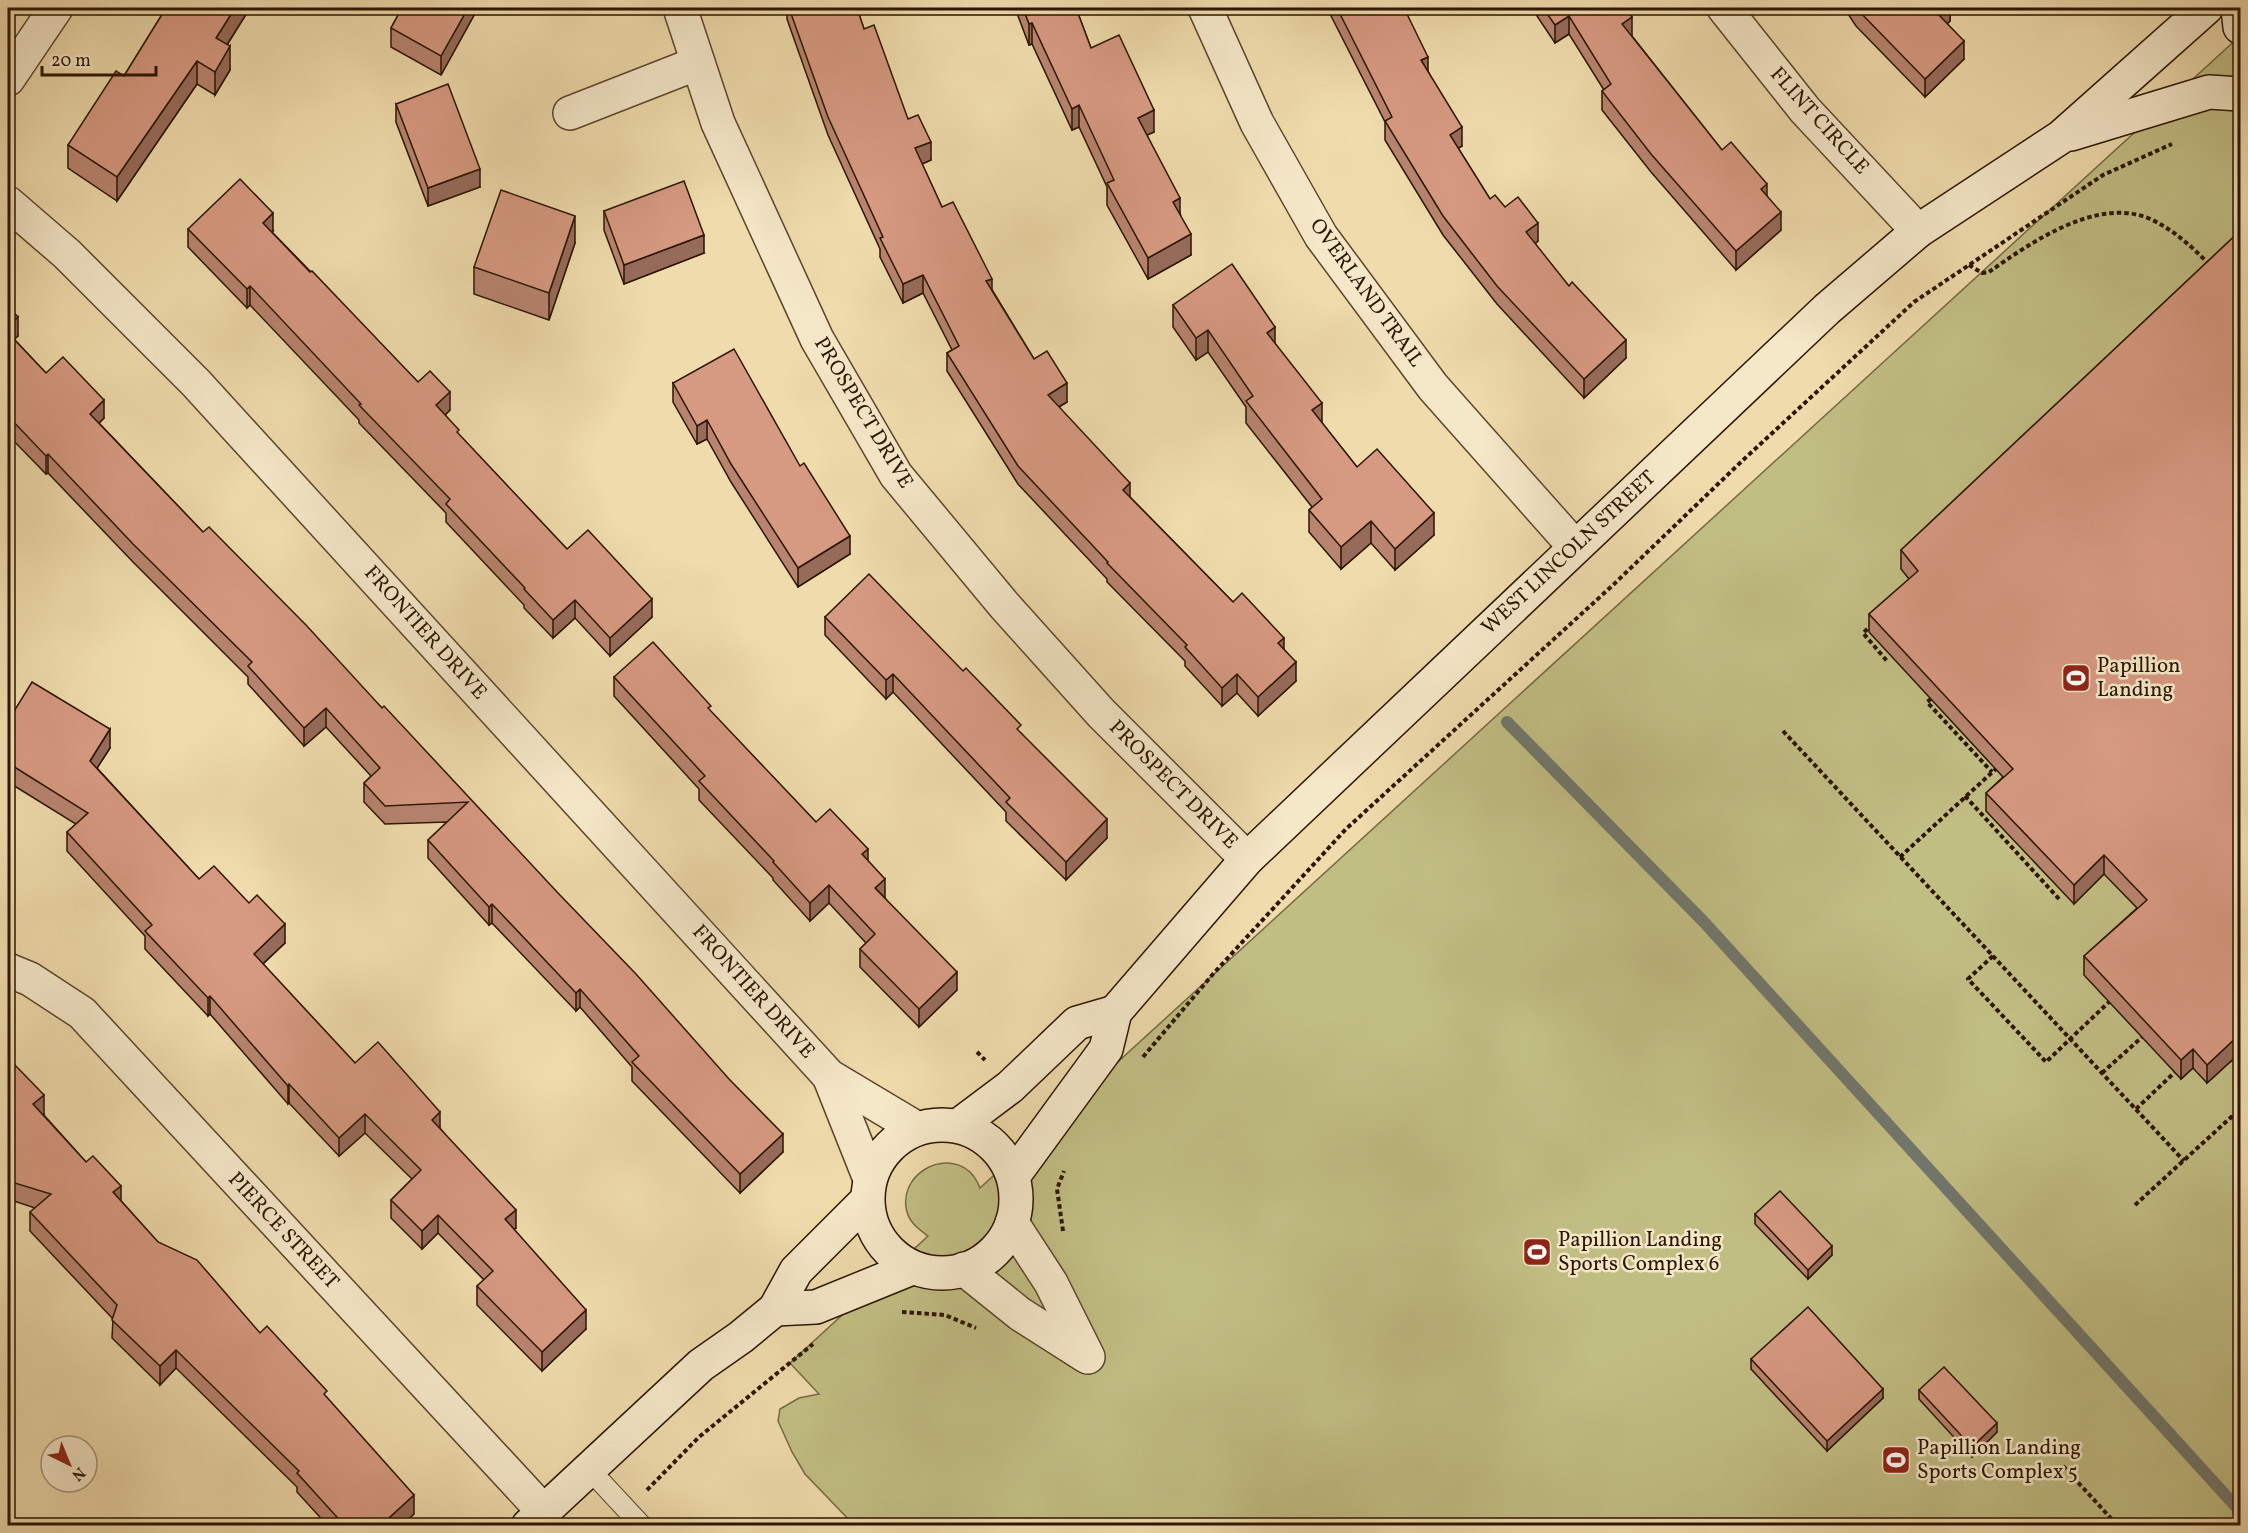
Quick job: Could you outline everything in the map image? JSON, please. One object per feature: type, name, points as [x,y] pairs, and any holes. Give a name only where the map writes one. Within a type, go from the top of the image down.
[{"type":"street","points":[[8,79],[56,8]]},
{"type":"street","name":"PROSPECT DRIVE","points":[[680,8],[718,123],[817,339],[896,475],[1004,605],[1101,713],[1247,859]]},
{"type":"street","name":"OVERLAND TRAIL","points":[[1205,8],[1257,123],[1321,236],[1433,387],[1575,547]]},
{"type":"street","name":"FLINT CIRCLE","points":[[1724,8],[1731,20],[1805,110],[1918,231]]},
{"type":"street","name":"WEST LINCOLN STREET","points":[[1014,1176],[1106,1049],[1116,1012],[1247,859],[1827,309],[1918,231],[2061,137],[2206,8]]},
{"type":"street","points":[[2238,8],[2241,27]]},
{"type":"street","points":[[570,113],[698,63]]},
{"type":"street","name":"WEST LINCOLN STREET","points":[[2061,137],[2209,92],[2241,94]]},
{"type":"street","name":"FRONTIER DRIVE","points":[[8,203],[67,254],[196,383],[829,1076],[916,1128]]},
{"type":"street","name":"PIERCE STREET","points":[[8,970],[30,979],[82,1013],[536,1519]]},
{"type":"street","points":[[958,1126],[1010,1087],[1077,1023],[1116,1012]]},
{"type":"street","name":"FRONTIER DRIVE","points":[[829,1076],[869,1189]]},
{"type":"street","points":[[931,1125],[958,1126],[972,1130],[991,1141],[1005,1157],[1014,1176],[1017,1196],[1012,1223],[1007,1236],[994,1252],[977,1265],[956,1273],[934,1273],[912,1268],[894,1256],[879,1240],[870,1221],[869,1189],[879,1159],[893,1143],[916,1128],[931,1125]]},
{"type":"street","points":[[536,1519],[701,1365],[741,1337],[775,1309],[796,1271],[869,1189]]},
{"type":"street","points":[[964,1269],[1020,1314],[1088,1357],[1051,1283],[1012,1223]]},
{"type":"street","points":[[775,1309],[816,1307],[912,1268]]},
{"type":"lane","points":[[590,1469],[642,1526]]},
{"type":"path","points":[[1140,1061],[1213,974],[1346,829],[1612,586],[1742,461],[1914,302],[2103,175],[2178,141]]},
{"type":"path","points":[[1969,265],[1977,271],[1989,272],[2058,228],[2109,214],[2128,213],[2146,217],[2162,225],[2190,245],[2213,268]]},
{"type":"path","points":[[1880,618],[1863,633],[1887,661]]},
{"type":"path","points":[[1930,699],[1927,702],[1973,748],[1992,772]]},
{"type":"path","points":[[1783,730],[2184,1161]]},
{"type":"path","points":[[1900,857],[2000,765]]},
{"type":"path","points":[[1965,796],[2058,899]]},
{"type":"path","points":[[1995,829],[2000,825]]},
{"type":"path","points":[[1993,956],[1968,979],[2046,1062],[2109,1002]]},
{"type":"path","points":[[2102,1073],[2142,1036]]},
{"type":"path","points":[[2136,1109],[2175,1072]]},
{"type":"path","points":[[2135,1205],[2241,1109]]},
{"type":"path","points":[[1063,1233],[1057,1189],[1065,1169]]},
{"type":"path","points":[[901,1312],[945,1315],[977,1328]]},
{"type":"path","points":[[627,1510],[699,1437],[822,1339]]},
{"type":"path","points":[[2063,1466],[2118,1526]]},
{"type":"shaded area","name":"Papillion Landing","points":[[2240,36],[2240,1525],[854,1525],[805,1474],[778,1421],[780,1409],[799,1398],[819,1394],[790,1363],[928,1236],[913,1223],[907,1212],[906,1199],[915,1177],[936,1165],[947,1163],[959,1165],[970,1172],[980,1188]]},
{"type":"building","points":[[166,8],[235,8],[216,38],[230,46],[215,72],[197,61],[117,177],[68,145],[116,71],[124,76]]},
{"type":"building","points":[[402,8],[468,8],[441,56],[391,28]]},
{"type":"building","points":[[789,8],[857,8],[864,29],[874,25],[908,119],[918,115],[931,142],[915,148],[942,207],[953,202],[992,279],[986,281],[1034,359],[1047,351],[1067,383],[1048,395],[1130,483],[1123,490],[1233,602],[1242,593],[1284,638],[1278,643],[1296,662],[1258,697],[1237,674],[1222,688],[1185,647],[1187,645],[1107,563],[1018,466],[947,353],[959,346],[923,275],[903,284],[880,238],[883,237],[828,117]]},
{"type":"building","points":[[1023,8],[1076,8],[1091,48],[1119,35],[1154,110],[1138,118],[1180,198],[1173,202],[1191,234],[1148,258],[1107,183],[1114,180],[1079,105],[1072,109]]},
{"type":"building","points":[[1337,8],[1404,8],[1428,57],[1421,60],[1462,127],[1450,135],[1490,199],[1495,195],[1505,207],[1518,197],[1538,223],[1526,232],[1569,286],[1572,282],[1626,340],[1584,379],[1497,286],[1443,216],[1385,121],[1392,117]]},
{"type":"building","points":[[1543,8],[1626,8],[1632,17],[1622,24],[1722,150],[1731,142],[1767,184],[1761,189],[1781,212],[1736,251],[1651,154],[1602,91],[1611,84],[1569,16],[1555,25]]},
{"type":"building","points":[[1856,8],[1945,8],[1938,14],[1964,41],[1925,79]]},
{"type":"building","points":[[448,84],[480,169],[428,188],[396,104]]},
{"type":"building","points":[[240,179],[273,213],[263,223],[418,382],[430,371],[450,392],[436,405],[459,430],[457,432],[567,549],[588,530],[652,599],[610,638],[575,600],[553,620],[446,504],[450,499],[359,405],[361,404],[250,286],[247,289],[188,229]]},
{"type":"building","points":[[684,181],[704,235],[624,265],[604,211]]},
{"type":"building","points":[[501,190],[575,216],[549,293],[474,267]]},
{"type":"building","name":"Papillion Landing","points":[[2241,230],[2241,1033],[2207,1065],[2193,1049],[2181,1060],[2084,956],[2147,900],[2104,855],[2074,885],[1986,793],[2013,769],[1869,614],[1918,571],[1901,550]]},
{"type":"building","points":[[1232,264],[1275,327],[1267,333],[1322,403],[1312,410],[1357,467],[1377,449],[1434,513],[1395,549],[1371,521],[1341,547],[1309,510],[1322,499],[1246,401],[1253,396],[1208,330],[1196,338],[1173,305]]},
{"type":"building","points":[[8,306],[18,317],[8,326]]},
{"type":"building","points":[[8,333],[46,373],[63,357],[104,400],[90,414],[203,532],[209,527],[306,625],[382,708],[384,706],[636,974],[729,1079],[783,1134],[740,1174],[632,1062],[639,1056],[580,989],[576,993],[492,904],[489,907],[428,840],[468,802],[385,806],[364,783],[380,768],[326,708],[304,728],[248,666],[252,662],[8,416]]},
{"type":"building","points":[[734,349],[800,466],[804,463],[850,536],[798,568],[731,464],[707,420],[697,426],[673,383]]},
{"type":"building","points":[[869,574],[963,671],[966,668],[1021,725],[1017,729],[1107,819],[1066,862],[1006,802],[1010,798],[893,674],[886,680],[825,617]]},
{"type":"building","points":[[653,642],[711,706],[708,708],[816,822],[830,809],[868,849],[862,854],[885,879],[875,888],[957,972],[919,1009],[860,949],[875,934],[829,885],[810,903],[699,781],[705,776],[614,677]]},
{"type":"building","points":[[32,682],[110,729],[90,761],[199,879],[214,866],[249,903],[257,895],[285,924],[254,954],[355,1063],[378,1042],[440,1112],[432,1120],[516,1210],[505,1219],[586,1310],[542,1352],[477,1286],[493,1271],[438,1215],[422,1231],[391,1200],[421,1170],[365,1114],[339,1138],[289,1084],[288,1086],[210,996],[208,998],[145,931],[152,925],[67,832],[88,813],[8,763],[8,721]]},
{"type":"building","points":[[13,1063],[44,1095],[33,1104],[86,1162],[93,1156],[121,1186],[113,1192],[158,1242],[197,1260],[260,1333],[267,1326],[327,1391],[324,1394],[414,1495],[380,1526],[345,1526],[297,1473],[299,1471],[176,1350],[160,1366],[112,1320],[117,1305],[30,1212],[51,1194],[8,1181],[8,1069]]},
{"type":"building","points":[[1780,1191],[1832,1246],[1808,1270],[1755,1214]]},
{"type":"building","points":[[1808,1307],[1883,1389],[1827,1441],[1751,1359]]},
{"type":"building","points":[[1944,1367],[1997,1423],[1972,1447],[1919,1390]]},
{"type":"building","points":[[8,1516],[16,1526],[8,1526]]},
{"type":"waterway","points":[[1507,722],[1703,921],[2240,1511]]},
{"type":"place","name":"Papillion Landing","points":[[2076,678]]},
{"type":"place","name":"Papillion Landing Sports Complex 6","points":[[1537,1252]]},
{"type":"place","name":"Papillion Landing Sports Complex 5","points":[[1896,1460]]}]
